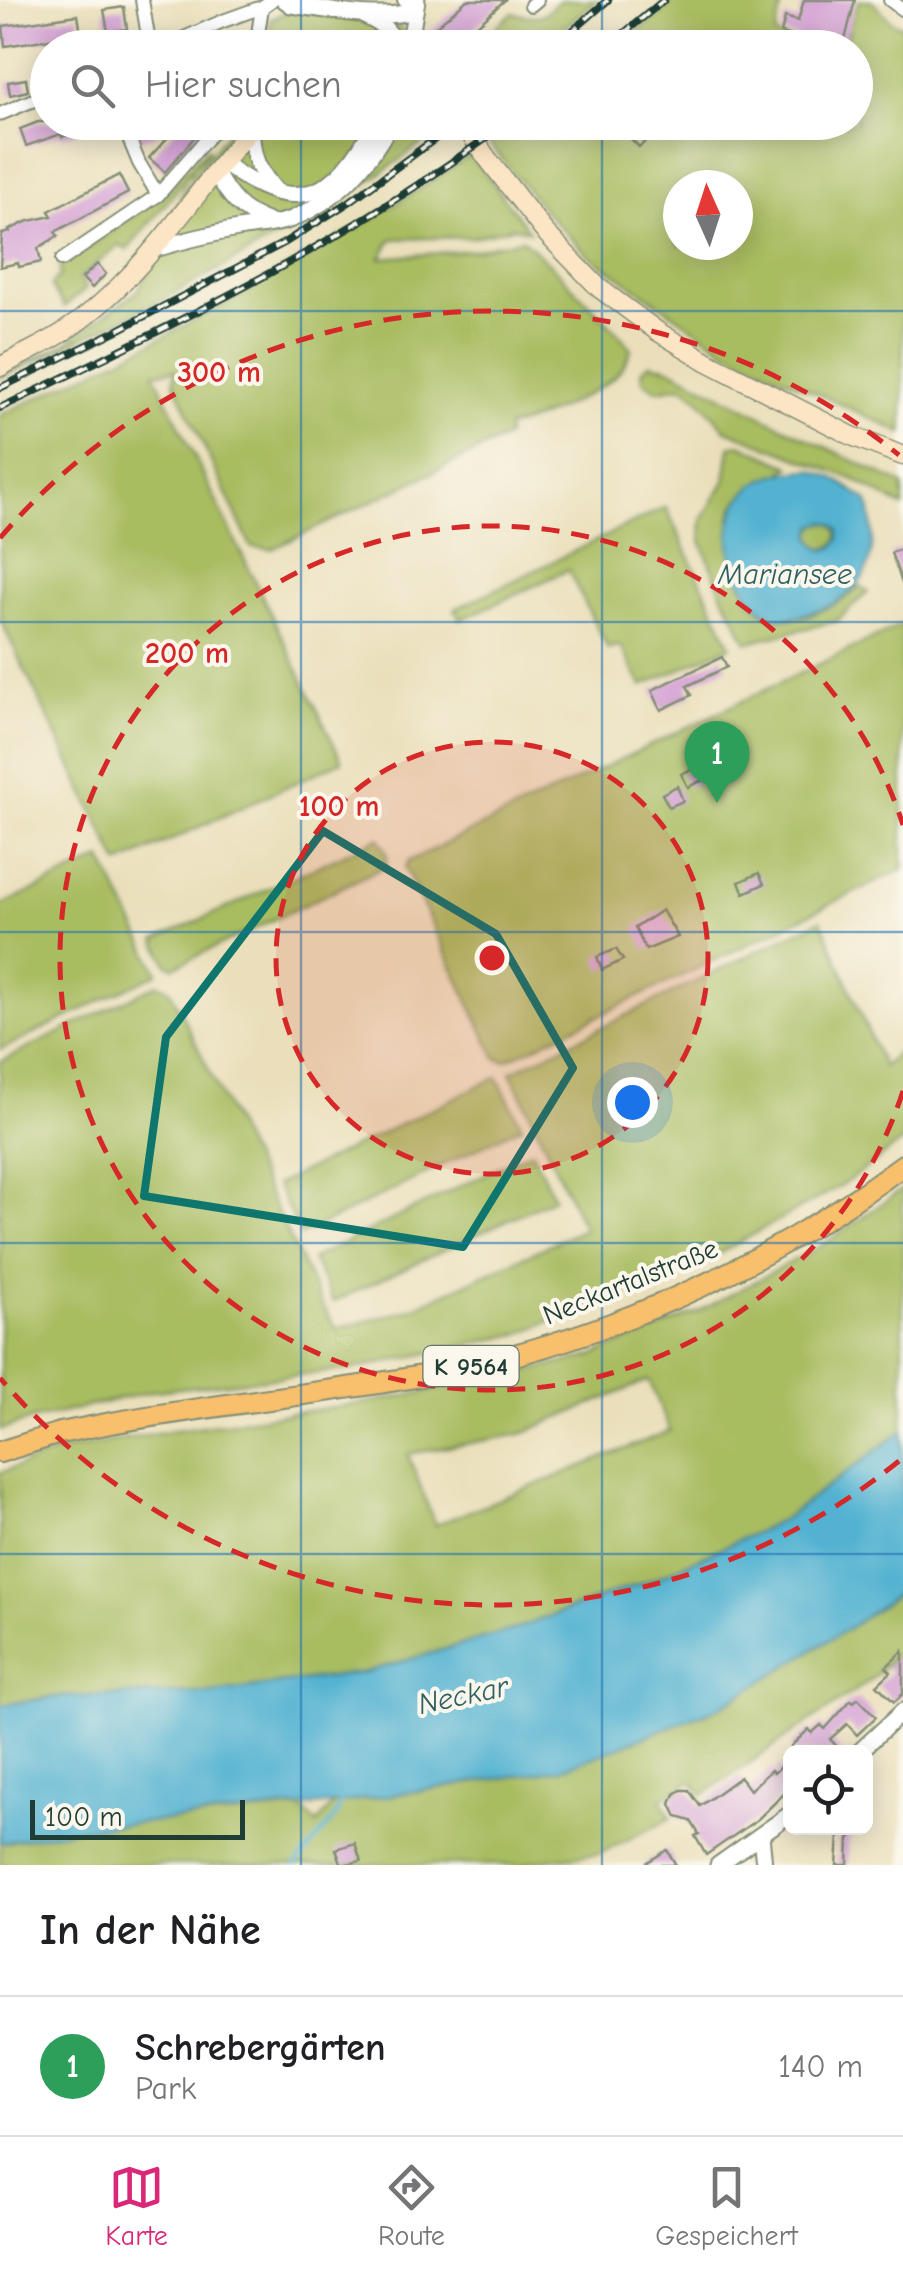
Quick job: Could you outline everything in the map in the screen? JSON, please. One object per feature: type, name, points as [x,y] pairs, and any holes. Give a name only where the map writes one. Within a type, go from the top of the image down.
[{"type":"main road","points":[[0,366],[62,332],[125,280],[243,140]]},
{"type":"main road","points":[[474,140],[544,231],[599,288],[657,331],[708,362],[852,436],[903,456]]},
{"type":"main road","name":"Neckartalstraße","points":[[0,1452],[111,1422],[414,1378],[552,1344],[662,1304],[725,1276],[840,1210],[903,1165]]},
{"type":"street","points":[[142,0],[147,30]]},
{"type":"street","points":[[284,0],[291,5],[358,14],[399,15],[412,4]]},
{"type":"street","points":[[890,0],[903,10]]},
{"type":"street","points":[[202,30],[267,4]]},
{"type":"street","points":[[260,30],[267,4]]},
{"type":"street","points":[[411,30],[412,4]]},
{"type":"street","points":[[358,14],[388,30]]},
{"type":"street","points":[[0,114],[30,102]]},
{"type":"street","points":[[129,140],[158,196]]},
{"type":"street","points":[[62,260],[158,196],[206,140]]},
{"type":"street","points":[[254,140],[254,159],[260,173],[280,195]]},
{"type":"street","points":[[220,168],[280,195],[300,195],[334,180],[350,165],[365,140]]},
{"type":"street","points":[[154,249],[199,236],[290,220],[343,187],[382,140]]},
{"type":"street","points":[[220,168],[235,203],[271,223]]},
{"type":"street","points":[[867,1745],[903,1711]]},
{"type":"street","points":[[718,1865],[783,1819]]},
{"type":"street","points":[[761,1836],[764,1865]]},
{"type":"highlighted area","points":[[323,831],[496,934],[573,1068],[463,1247],[144,1196],[166,1037]]},
{"type":"green space","points":[[560,0],[597,0],[561,30],[495,30],[512,13],[538,16]]},
{"type":"green space","points":[[675,0],[783,0],[776,30],[639,30]]},
{"type":"green space","points":[[859,0],[871,0],[893,23],[903,26],[903,433],[730,353],[588,255],[547,214],[489,143],[873,140],[873,30],[849,30]]},
{"type":"green space","points":[[292,9],[393,20],[403,30],[269,30],[271,19]]},
{"type":"green space","points":[[222,140],[427,140],[336,205],[162,300],[0,378],[62,346],[138,291],[184,190]]},
{"type":"green space","points":[[207,148],[210,150],[127,250],[119,245],[80,278],[86,289],[64,307],[51,286],[60,275],[60,266],[159,198]]},
{"type":"green space","points":[[471,155],[529,231],[512,227],[474,237],[392,239],[381,258],[473,250],[522,239],[621,336],[631,349],[627,360],[615,376],[579,399],[507,427],[507,437],[272,549],[251,547],[174,382],[175,370],[154,373],[342,761],[119,864],[0,619],[0,415],[239,296],[357,228]]},
{"type":"green space","points":[[649,364],[667,367],[896,481],[903,485],[903,507],[853,479],[726,430],[682,386],[658,390],[643,381],[642,371]]},
{"type":"green space","points":[[740,444],[790,466],[744,495],[732,513],[730,544],[747,593],[767,614],[790,618],[816,613],[860,586],[868,592],[837,621],[747,642],[701,541],[702,519],[725,481],[730,447]]},
{"type":"green space","points":[[666,507],[731,646],[642,686],[620,645],[608,649],[568,570],[460,620],[455,609]]},
{"type":"green space","points":[[825,522],[834,526],[838,535],[834,544],[825,548],[816,544],[812,535],[816,526]]},
{"type":"green space","points":[[903,624],[903,869],[505,1061],[496,1058],[405,868],[409,861]]},
{"type":"green space","points":[[379,838],[387,853],[386,866],[174,967],[167,964],[156,940]]},
{"type":"green space","points":[[102,859],[158,973],[0,1050],[0,906]]},
{"type":"green space","points":[[821,920],[883,1067],[903,1048],[903,1141],[844,1184],[711,1258],[518,1334],[355,1369],[154,1391],[0,1430],[0,1062],[158,984],[170,990],[336,1329],[408,1310],[584,1229],[511,1072]]},
{"type":"green space","points":[[497,1077],[522,1126],[301,1235],[276,1185]]},
{"type":"green space","points":[[532,1151],[554,1198],[333,1302],[312,1259]]},
{"type":"green space","points":[[903,1189],[903,1431],[781,1521],[655,1578],[515,1629],[366,1672],[213,1693],[55,1697],[0,1705],[0,1473],[62,1450],[363,1403],[481,1382],[592,1356],[698,1312],[821,1246]],"holes":[[[649,1380],[670,1431],[435,1525],[408,1454],[521,1434]]]},
{"type":"green space","points":[[903,1590],[903,1648],[869,1681],[703,1795],[692,1781],[661,1799],[671,1818],[599,1854],[532,1861],[526,1865],[0,1865],[0,1843],[78,1829],[301,1808],[317,1824],[333,1804],[561,1769],[720,1707]]},
{"type":"water","name":"Mariansee","points":[[812,470],[834,478],[868,501],[871,557],[866,572],[845,597],[809,613],[776,617],[758,606],[736,570],[730,542],[733,514],[748,490],[760,481],[785,472]],"holes":[[[833,524],[839,529],[839,539],[834,547],[824,550],[811,536],[814,526]]]},
{"type":"water","name":"Neckar","points":[[903,1431],[903,1590],[720,1707],[561,1769],[333,1804],[78,1829],[0,1843],[0,1705],[55,1697],[213,1693],[366,1672],[515,1629],[655,1578],[781,1521]]},
{"type":"building","points":[[467,0],[505,0],[472,30],[432,30]]},
{"type":"building","points":[[804,0],[855,0],[848,30],[782,30],[785,17],[798,21]]},
{"type":"building","points":[[124,7],[127,29],[108,30],[104,10]]},
{"type":"building","points":[[78,15],[80,30],[30,30],[30,42],[5,46],[3,26]]},
{"type":"building","points":[[26,79],[28,91],[10,95],[8,82]]},
{"type":"building","points":[[30,125],[30,140],[44,140],[26,146],[20,129]]},
{"type":"building","points":[[166,140],[192,140],[165,172],[149,158]]},
{"type":"building","points":[[119,175],[128,193],[55,232],[58,236],[38,248],[41,262],[0,267],[2,234],[26,222],[52,216],[49,211]]},
{"type":"building","points":[[97,264],[106,274],[92,288],[82,278]]},
{"type":"building","points":[[903,548],[903,583],[902,583],[891,553]]},
{"type":"building","points":[[722,657],[727,667],[687,686],[692,695],[661,710],[652,690]]},
{"type":"building","points":[[711,760],[718,773],[688,787],[681,774]]},
{"type":"building","points":[[677,786],[683,801],[669,807],[662,794]]},
{"type":"building","points":[[759,873],[764,884],[744,893],[739,882]]},
{"type":"building","points":[[662,910],[678,937],[646,950],[635,928]]},
{"type":"building","points":[[616,949],[623,960],[602,970],[597,957]]},
{"type":"building","points":[[903,1651],[903,1694],[894,1702],[877,1685],[891,1672],[886,1667]]},
{"type":"building","points":[[858,1698],[876,1717],[857,1735],[847,1724],[830,1739],[836,1745],[792,1745],[809,1729],[812,1733],[821,1725],[825,1729],[851,1700]]},
{"type":"building","points":[[783,1768],[783,1795],[758,1819],[706,1855],[691,1821],[677,1817],[671,1804],[681,1790],[689,1790],[700,1806],[740,1777],[750,1790],[771,1770],[774,1773]]},
{"type":"building","points":[[853,1835],[849,1839],[848,1865],[837,1865],[839,1837]]},
{"type":"building","points":[[355,1843],[361,1861],[342,1865],[336,1849]]},
{"type":"building","points":[[667,1850],[676,1865],[643,1865]]},
{"type":"waterway","points":[[296,1865],[335,1817],[342,1800]]},
{"type":"railway","points":[[574,30],[608,0]]},
{"type":"railway","points":[[628,30],[664,0]]},
{"type":"railway","points":[[0,388],[284,243],[349,202],[433,140]]},
{"type":"railway","points":[[0,408],[261,278],[387,204],[483,140]]},
{"type":"place","name":"Schrebergärten","points":[[717,803]]}]
